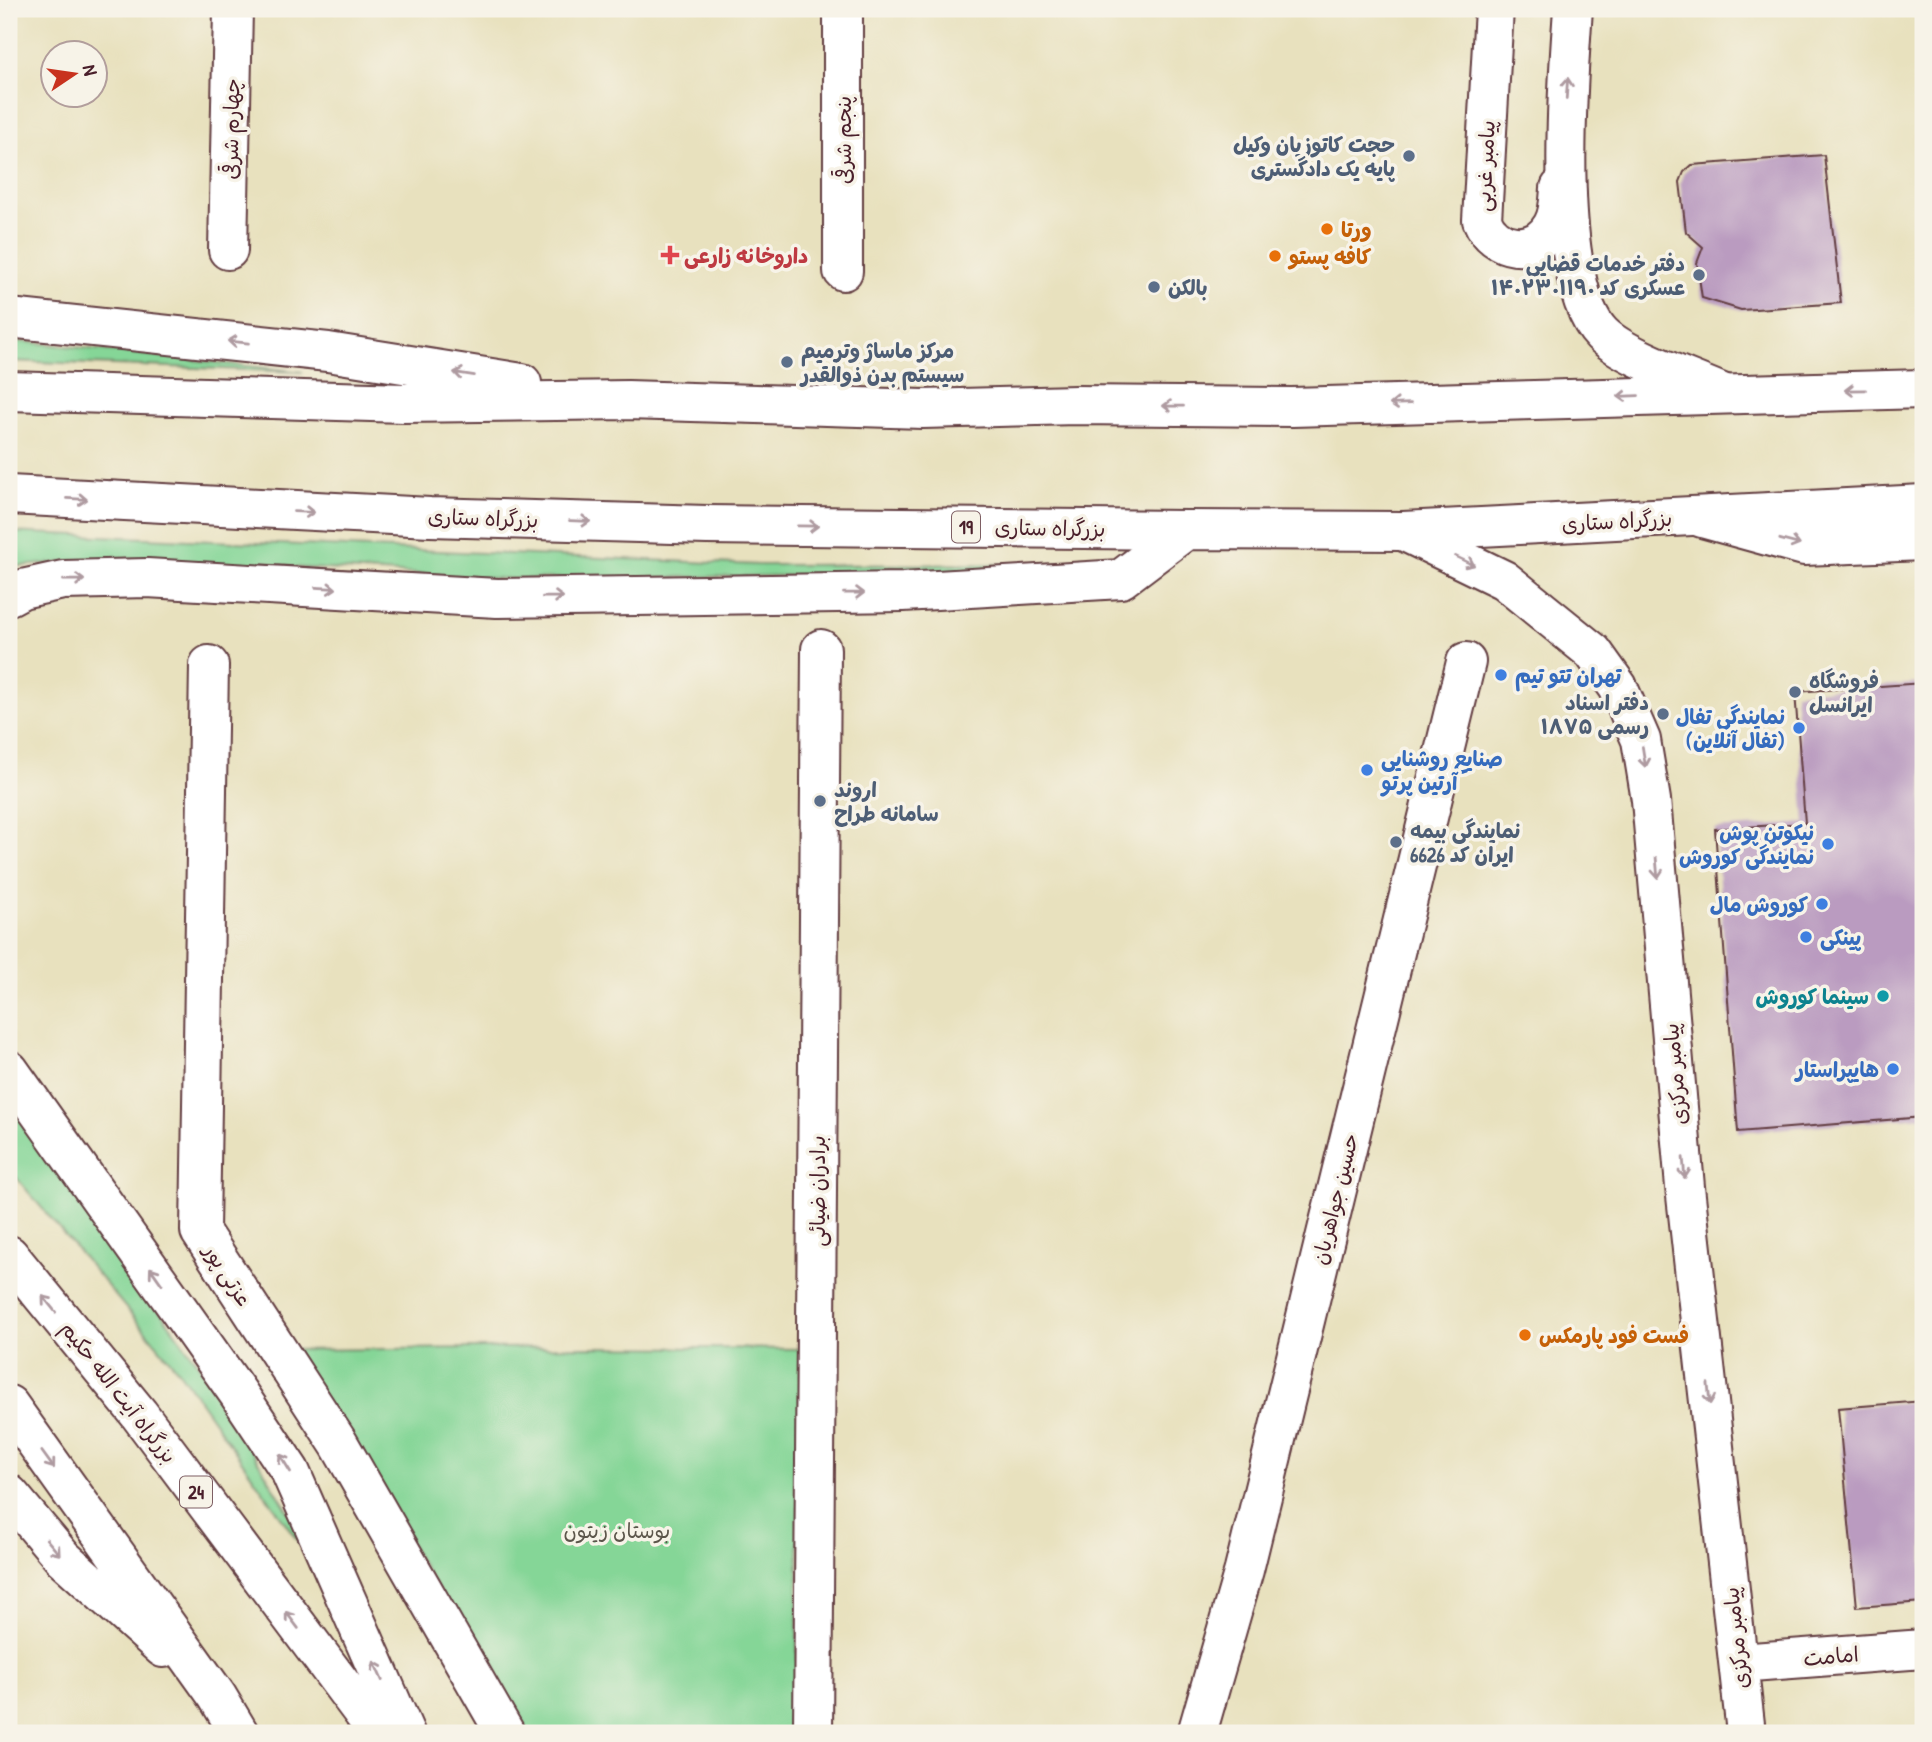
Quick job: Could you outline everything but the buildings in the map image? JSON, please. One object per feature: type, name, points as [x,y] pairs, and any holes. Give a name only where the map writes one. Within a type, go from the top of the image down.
[{"type":"main road","name":"چهارم شرقی","points":[[228,250],[233,9]]},
{"type":"main road","name":"پنجم شرقی","points":[[843,9],[843,271]]},
{"type":"main road","name":"پیامبر غربی","points":[[1494,9],[1482,220],[1487,233],[1497,242],[1507,245],[1529,244],[1547,234],[1558,214],[1573,9]]},
{"type":"main road","name":"پیامبر غربی","points":[[1564,130],[1573,261],[1585,307],[1602,334],[1622,347],[1722,393]]},
{"type":"main road","points":[[9,318],[328,352],[628,400]]},
{"type":"main road","points":[[9,391],[404,402],[628,400],[923,409],[1076,405],[1292,407],[1923,388]]},
{"type":"main road","name":"بزرگراه ستاری","points":[[9,495],[443,517],[707,525],[1186,530],[1403,531],[1700,518],[1923,504]]},
{"type":"main road","points":[[1700,518],[1804,546],[1923,541]]},
{"type":"main road","points":[[9,596],[22,589],[63,580],[147,578],[497,598],[903,592],[1121,579],[1186,530]]},
{"type":"main road","name":"پیامبر مرکزی","points":[[1403,531],[1504,580],[1593,652],[1618,687],[1641,740],[1651,800],[1685,1187],[1746,1733]]},
{"type":"main road","name":"برادران ضیائی","points":[[813,1733],[821,649]]},
{"type":"main road","name":"حسین جواهریان","points":[[1198,1733],[1244,1570],[1466,662]]},
{"type":"main road","name":"عزتی پور","points":[[209,665],[200,1231],[339,1444],[505,1733]]},
{"type":"main road","points":[[9,1070],[230,1381],[290,1471],[405,1733]]},
{"type":"main road","name":"بزرگراه آیت الله حکیم","points":[[9,1255],[139,1414],[378,1733]]},
{"type":"main road","points":[[9,1405],[217,1696],[240,1733]]},
{"type":"main road","points":[[9,1494],[62,1558],[217,1696]]},
{"type":"main road","name":"امامت","points":[[1739,1663],[1923,1649]]},
{"type":"green space","points":[[9,341],[28,342],[303,372],[9,361]]},
{"type":"green space","points":[[9,532],[759,565],[1109,564],[923,574],[511,579],[115,558],[9,567]]},
{"type":"green space","points":[[9,1103],[206,1375],[359,1628],[178,1370],[9,1169]]},
{"type":"green space","name":"بوستان زیتون","points":[[588,1347],[801,1349],[796,1733],[523,1733],[294,1350]]},
{"type":"place","name":"حجت کاتوزیان وکیل پایه یک دادگستری","points":[[1409,156]]},
{"type":"place","name":"ورتا","points":[[1327,229]]},
{"type":"place","name":"داروخانه زارعی","points":[[670,255]]},
{"type":"place","name":"کافه پستو","points":[[1275,256]]},
{"type":"place","name":"دفتر خدمات قضایی عسکری کد ۱۴۰۲۳۰۱۱۹۰","points":[[1699,275]]},
{"type":"place","name":"بالکن","points":[[1154,287]]},
{"type":"place","name":"مرکز ماساژ وترمیم سیستم بدن ذوالقدر","points":[[787,362]]},
{"type":"place","name":"تهران تتو تیم","points":[[1501,675]]},
{"type":"place","name":"فروشگاه ایرانسل","points":[[1795,692]]},
{"type":"place","name":"دفتر اسناد رسمی ۱۸۷۵","points":[[1663,714]]},
{"type":"place","name":"نمایندگی تفال (تفال آنلاین)","points":[[1799,728]]},
{"type":"place","name":"صنایع روشنایی آرتین پرتو","points":[[1367,770]]},
{"type":"place","name":"اروند سامانه طراح","points":[[820,801]]},
{"type":"place","name":"نمایندگی بیمه ایران کد 6626","points":[[1396,842]]},
{"type":"place","name":"نیکوتن پوش نمایندگی کوروش","points":[[1828,844]]},
{"type":"place","name":"کوروش مال","points":[[1822,904]]},
{"type":"place","name":"پینکی","points":[[1806,937]]},
{"type":"place","name":"سینما کوروش","points":[[1883,996]]},
{"type":"place","name":"هایپراستار","points":[[1893,1069]]},
{"type":"place","name":"فست فود پارمکس","points":[[1525,1335]]}]
